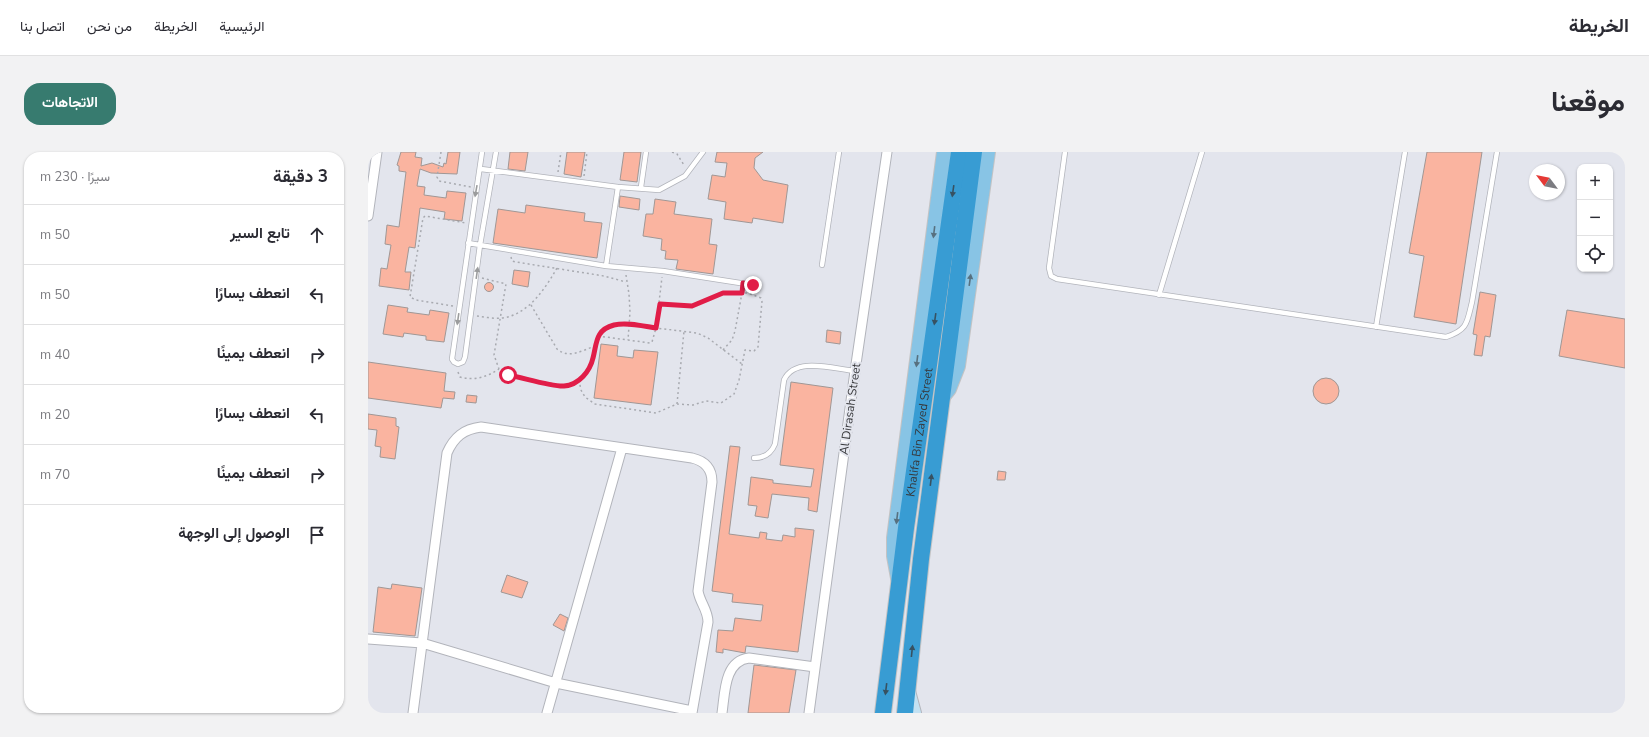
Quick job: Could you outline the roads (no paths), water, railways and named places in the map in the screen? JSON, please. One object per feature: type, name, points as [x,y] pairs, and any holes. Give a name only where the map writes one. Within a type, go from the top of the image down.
[{"type":"highway","name":"Khalifa Bin Zayed Street","points":[[883,713],[899,581],[958,152]]},
{"type":"highway","name":"Khalifa Bin Zayed Street","points":[[905,713],[921,559],[974,152]]},
{"type":"main road","points":[[899,581],[894,556],[894,538],[944,152]]},
{"type":"main road","points":[[942,398],[949,389],[958,366],[988,152]]},
{"type":"street","points":[[368,216],[377,152]]},
{"type":"street","name":"Al Dirasah Street","points":[[809,713],[855,371],[887,152]]},
{"type":"street","points":[[368,639],[422,644],[556,683],[692,712],[708,622],[707,612],[698,591],[712,482],[710,471],[707,466],[698,459],[481,427],[468,430],[456,437],[447,453],[422,644],[413,713]]},
{"type":"street","points":[[548,713],[622,448]]},
{"type":"street","points":[[722,713],[728,675],[733,666],[740,660],[749,658],[815,666]]},
{"type":"street","points":[[908,689],[915,713]]},
{"type":"lane","points":[[482,152],[481,169],[468,243],[452,359],[458,364],[463,362],[465,357],[480,245],[496,152]]},
{"type":"lane","points":[[641,187],[646,152]]},
{"type":"lane","points":[[481,169],[557,180],[618,187],[641,187],[659,190],[670,185],[689,171],[703,152]]},
{"type":"lane","points":[[822,265],[839,152]]},
{"type":"lane","points":[[1065,152],[1049,268],[1052,276],[1057,279],[1446,337],[1459,333],[1467,323],[1472,302],[1497,152]]},
{"type":"lane","points":[[1159,295],[1202,152]]},
{"type":"lane","points":[[1376,327],[1405,152]]},
{"type":"lane","points":[[606,266],[618,187]]},
{"type":"lane","points":[[468,243],[606,266],[663,271],[753,285]]},
{"type":"lane","points":[[754,458],[769,454],[775,444],[784,380],[790,371],[803,365],[855,371]]}]
